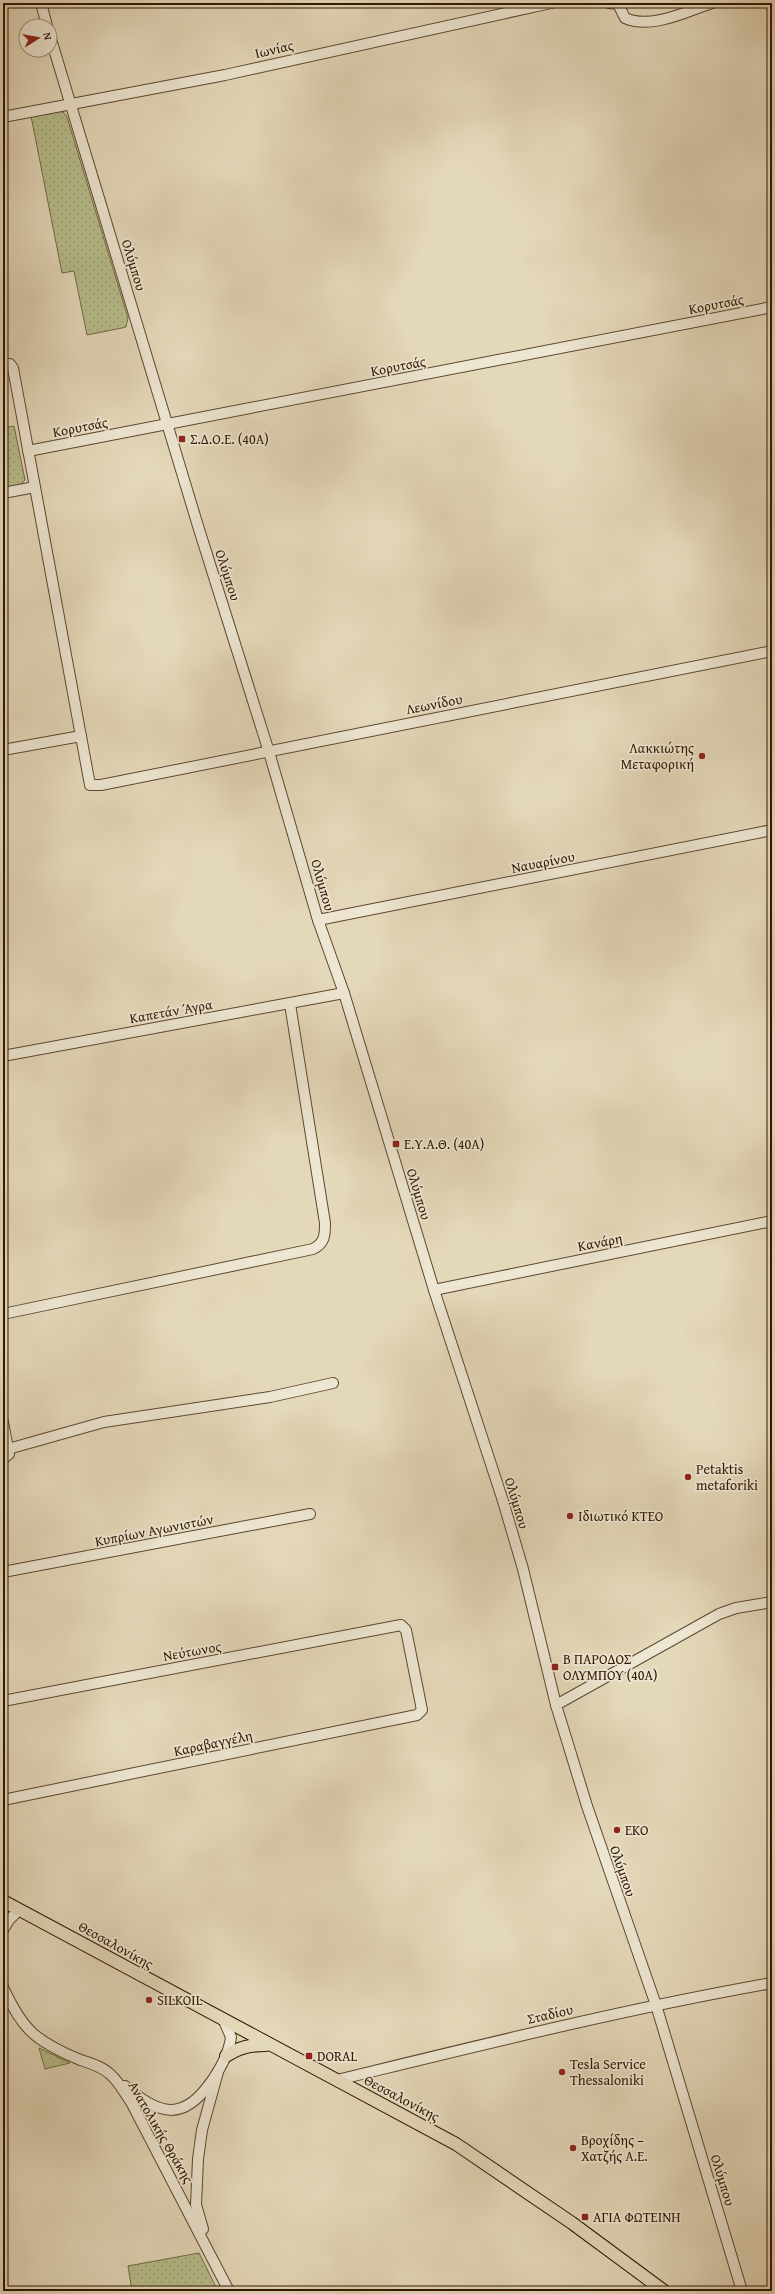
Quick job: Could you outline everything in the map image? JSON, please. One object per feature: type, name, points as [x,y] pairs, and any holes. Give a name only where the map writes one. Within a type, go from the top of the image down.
[{"type":"main road","name":"Θεσσαλονίκης","points":[[3,1901],[224,2021],[456,2144],[572,2223],[664,2291]]},
{"type":"main road","points":[[226,2056],[238,2048],[251,2045],[269,2045]]},
{"type":"street","points":[[40,3],[45,18]]},
{"type":"street","name":"Ιωνίας","points":[[3,117],[225,75],[551,3]]},
{"type":"street","points":[[615,3],[625,18],[638,22],[664,18],[712,3]]},
{"type":"street","name":"Ολύμπου","points":[[56,58],[269,752],[318,920],[344,993],[434,1290],[523,1570],[556,1705],[605,1862],[656,2005],[742,2291]]},
{"type":"street","name":"Κορυτσάς","points":[[28,451],[772,307]]},
{"type":"street","points":[[3,364],[12,366],[15,380],[81,736],[3,750]]},
{"type":"street","points":[[3,493],[35,487]]},
{"type":"street","name":"Λεωνίδου","points":[[81,736],[90,785],[101,785],[772,651]]},
{"type":"street","name":"Ναυαρίνου","points":[[318,920],[772,830]]},
{"type":"street","name":"Καπετάν Άγρα","points":[[3,1056],[344,993]]},
{"type":"street","points":[[3,1314],[313,1249],[323,1242],[325,1237],[325,1224],[290,1004]]},
{"type":"street","name":"Κανάρη","points":[[434,1290],[772,1221]]},
{"type":"street","points":[[8,1449],[104,1422],[270,1397],[333,1383]]},
{"type":"street","points":[[3,1422],[8,1449],[8,1456],[3,1459]]},
{"type":"street","name":"Κυπρίων Αγωνιστών","points":[[3,1572],[310,1514]]},
{"type":"street","points":[[556,1705],[719,1614],[736,1608],[772,1602]]},
{"type":"street","name":"Νεύτωνος","points":[[3,1701],[401,1625],[405,1627],[421,1706]]},
{"type":"street","name":"Καραβαγγέλη","points":[[3,1800],[417,1715],[421,1712],[421,1706]]},
{"type":"street","points":[[3,1927],[19,1910]]},
{"type":"street","name":"Σταδίου","points":[[337,2080],[656,2005],[772,1983]]},
{"type":"street","name":"Ανατολικής Θράκης","points":[[3,1987],[16,2015],[29,2032],[52,2048],[97,2066],[111,2075],[131,2102],[228,2289]]},
{"type":"street","points":[[111,2075],[140,2100],[154,2108],[169,2110],[181,2109],[193,2104],[202,2095],[218,2072],[226,2056],[231,2037],[224,2021]]},
{"type":"street","points":[[218,2072],[202,2130],[196,2205],[203,2230],[228,2289]]},
{"type":"green space","points":[[55,110],[63,112],[67,117],[128,318],[126,327],[87,335],[74,271],[62,273],[31,116]]},
{"type":"green space","points":[[14,426],[25,480],[18,487],[3,490],[3,428]]},
{"type":"green space","points":[[39,2048],[70,2063],[45,2069]]},
{"type":"green space","points":[[199,2253],[218,2291],[132,2291],[128,2266]]},
{"type":"place","name":"Σ.Δ.Ο.Ε. (40Α)","points":[[182,439]]},
{"type":"place","name":"Λακκιώτης Μεταφορική","points":[[702,756]]},
{"type":"place","name":"Ε.Υ.Α.Θ. (40Α)","points":[[396,1144]]},
{"type":"place","name":"Petaktis metaforiki","points":[[688,1477]]},
{"type":"place","name":"Ιδιωτικό ΚΤΕΟ","points":[[570,1516]]},
{"type":"place","name":"Β ΠΑΡΟΔΟΣ ΟΛΥΜΠΟΥ (40Α)","points":[[555,1667]]},
{"type":"place","name":"EKO","points":[[617,1830]]},
{"type":"place","name":"SILKOIL","points":[[149,2000]]},
{"type":"place","name":"DORAL","points":[[309,2056]]},
{"type":"place","name":"Tesla Service Thessaloniki","points":[[562,2072]]},
{"type":"place","name":"Βροχίδης – Χατζής Α.Ε.","points":[[573,2148]]},
{"type":"place","name":"ΑΓΙΑ ΦΩΤΕΙΝΗ","points":[[585,2217]]}]
